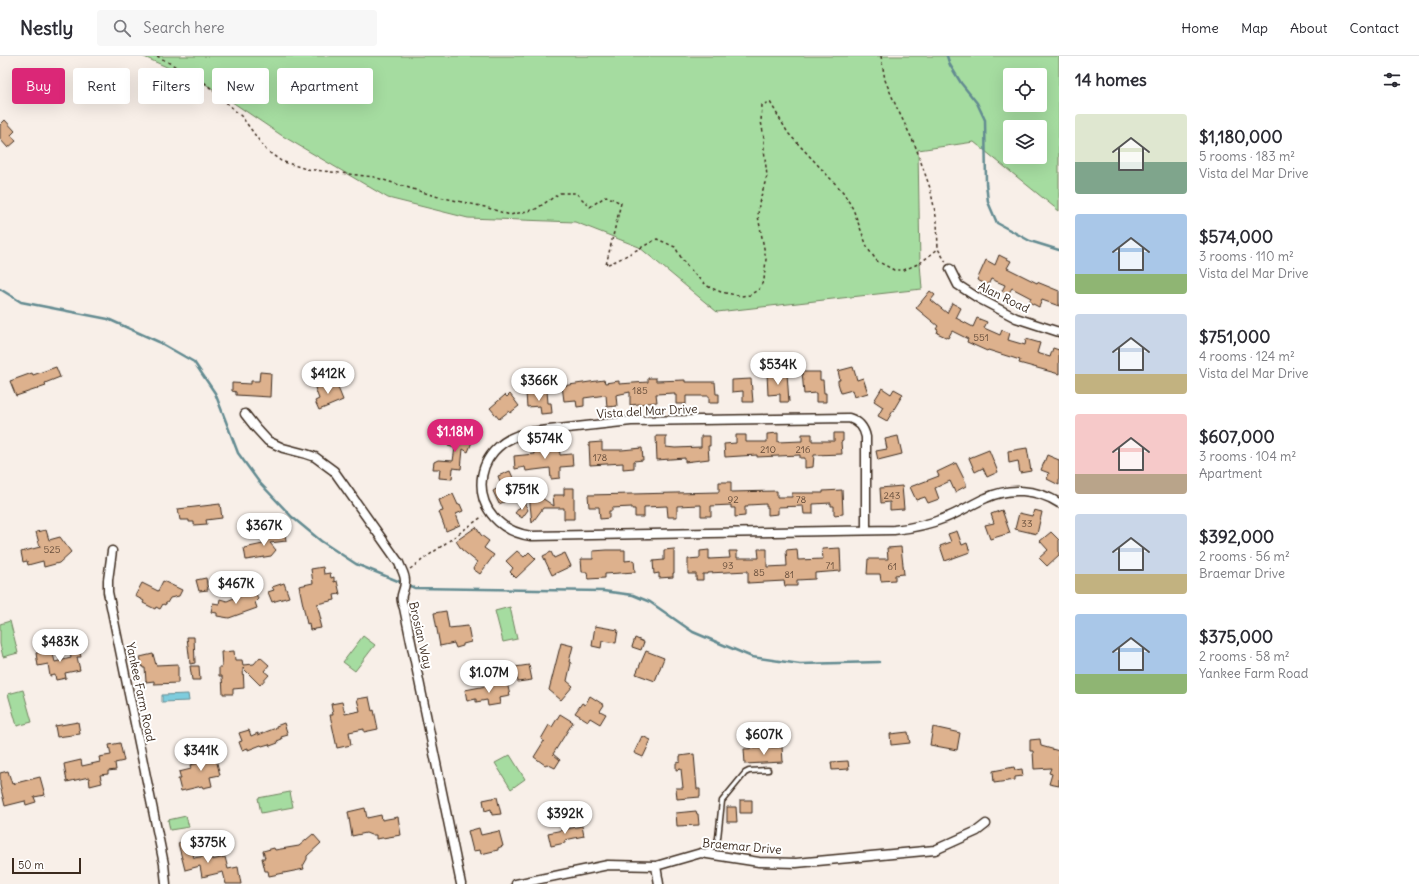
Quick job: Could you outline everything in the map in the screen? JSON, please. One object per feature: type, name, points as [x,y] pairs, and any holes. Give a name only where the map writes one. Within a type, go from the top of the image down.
[{"type":"street","name":"Alan Road","points":[[950,269],[958,285],[978,298],[1016,318],[1059,332]]},
{"type":"street","points":[[245,414],[268,441],[283,448],[315,458],[334,471],[398,563],[404,574]]},
{"type":"street","name":"Vista del Mar Drive","points":[[866,530],[865,432],[859,423],[844,417],[631,421],[519,434],[505,440],[496,447],[485,466],[481,482],[485,503],[497,521],[510,530],[531,536],[894,530],[915,527],[946,518],[986,498],[1006,492],[1022,491],[1038,494],[1059,503]]},
{"type":"street","name":"Yankee Farm Road","points":[[112,551],[108,592],[164,864],[166,884]]},
{"type":"street","name":"Brosian Way","points":[[404,574],[405,583],[400,595],[400,600],[404,608],[461,884]]},
{"type":"street","name":"Braemar Drive","points":[[516,884],[608,865],[656,866],[701,853],[759,862],[796,863],[935,850],[977,831],[986,824]]},
{"type":"street","points":[[656,866],[659,884]]},
{"type":"lane","points":[[706,854],[716,843],[718,838],[722,801],[745,773],[749,771],[768,770]]},
{"type":"path","points":[[157,56],[205,83],[242,117],[266,150],[280,161],[306,169],[374,177],[435,196],[484,207],[510,215],[536,209],[560,193],[576,193],[590,207],[606,196],[621,203],[606,264],[618,260],[657,239],[676,247],[682,261],[697,277],[710,287],[721,292],[741,296],[750,295],[759,289],[764,280],[766,259],[758,216],[759,203],[767,176],[761,121],[762,105],[770,102],[788,133],[843,192],[853,209],[868,249],[877,261],[894,270],[904,270],[920,264],[938,249]]},
{"type":"path","points":[[880,56],[884,80],[915,145],[930,188],[937,222],[938,249],[950,269]]},
{"type":"path","points":[[404,574],[490,512]]},
{"type":"green space","points":[[142,56],[1059,56],[1059,211],[974,142],[918,150],[920,263],[922,289],[717,312],[639,247],[575,222],[468,218],[388,198],[281,135],[235,104],[269,104],[269,68],[212,68],[212,88],[204,84],[204,68],[169,68]]},
{"type":"green space","points":[[510,607],[517,639],[503,642],[495,611]]},
{"type":"green space","points":[[10,621],[18,653],[3,657],[0,644],[0,624]]},
{"type":"green space","points":[[363,636],[375,645],[355,671],[343,662]]},
{"type":"green space","points":[[23,690],[32,722],[17,726],[8,694]]},
{"type":"green space","points":[[510,755],[525,779],[511,789],[495,763]]},
{"type":"green space","points":[[290,792],[293,807],[261,813],[258,798]]},
{"type":"green space","points":[[186,816],[189,827],[170,830],[168,820]]},
{"type":"water","points":[[188,694],[189,701],[162,702],[162,695]]},
{"type":"water","points":[[224,842],[226,849],[202,854],[200,847]]},
{"type":"building","points":[[5,120],[15,131],[11,135],[16,141],[8,148],[0,139],[0,125]]},
{"type":"building","points":[[999,255],[1011,261],[1007,268],[1037,283],[1059,291],[1059,306],[1042,300],[1039,307],[1029,302],[1031,298],[1012,288],[1008,294],[1002,291],[1005,285],[991,279],[988,285],[977,280],[986,260],[995,265]]},
{"type":"building","points":[[930,291],[935,295],[931,300],[947,313],[952,303],[961,308],[956,318],[973,327],[977,318],[987,322],[984,328],[1000,335],[1002,330],[1010,333],[1008,340],[1025,345],[1026,339],[1040,343],[1037,353],[1050,357],[1053,348],[1059,350],[1059,374],[1019,363],[1020,360],[988,350],[987,351],[967,342],[968,339],[952,331],[948,338],[937,333],[938,330],[936,329],[938,326],[916,308]]},
{"type":"building","points":[[56,367],[60,377],[45,383],[46,386],[16,396],[10,381],[32,373],[33,375]]},
{"type":"building","points":[[853,367],[857,380],[863,378],[868,393],[854,397],[852,390],[841,393],[838,383],[838,380],[840,380],[838,371]]},
{"type":"building","points":[[260,372],[271,373],[270,397],[236,395],[236,392],[232,391],[232,383],[251,384],[251,381],[259,381]]},
{"type":"building","points":[[802,372],[820,372],[820,380],[823,380],[824,393],[826,393],[826,402],[816,402],[816,393],[804,394]]},
{"type":"building","points":[[767,373],[787,373],[789,402],[780,402],[780,394],[768,395]]},
{"type":"building","points":[[648,378],[656,378],[656,381],[685,380],[685,382],[715,382],[716,394],[719,394],[719,403],[709,403],[709,396],[686,396],[686,404],[676,404],[676,395],[674,395],[674,393],[656,394],[657,402],[630,405],[630,392],[616,395],[617,406],[607,407],[606,395],[584,398],[584,406],[577,407],[576,400],[564,401],[562,386],[604,380],[605,383],[619,381],[619,384],[648,382]]},
{"type":"building","points":[[751,379],[753,402],[743,402],[743,391],[732,392],[732,380]]},
{"type":"building","points":[[335,380],[343,400],[319,410],[315,401],[319,399],[315,388]]},
{"type":"building","points":[[882,388],[891,394],[894,389],[903,394],[887,421],[878,416],[883,407],[874,401]]},
{"type":"building","points":[[547,391],[548,403],[551,403],[552,413],[541,414],[540,406],[527,407],[526,393]]},
{"type":"building","points":[[510,394],[519,406],[510,413],[509,411],[499,419],[490,408],[505,395],[507,397]]},
{"type":"building","points":[[459,423],[470,428],[465,439],[472,442],[468,452],[463,449],[461,469],[453,468],[452,479],[439,478],[440,469],[433,469],[434,462],[438,460],[453,461],[455,448],[448,446]]},
{"type":"building","points":[[778,433],[778,442],[802,441],[802,434],[812,434],[812,441],[834,441],[834,433],[843,433],[843,441],[841,442],[842,454],[814,455],[813,467],[805,468],[805,458],[800,458],[800,455],[725,457],[724,444],[736,443],[736,435],[746,435],[746,442],[767,442],[767,434]]},
{"type":"building","points":[[656,436],[666,436],[666,447],[675,448],[701,447],[701,436],[710,436],[710,446],[708,446],[709,459],[685,462],[685,458],[657,460]]},
{"type":"building","points":[[898,436],[902,454],[878,460],[876,451],[887,449],[885,439]]},
{"type":"building","points":[[602,442],[602,450],[642,448],[643,460],[634,461],[634,468],[623,469],[623,463],[590,465],[589,443]]},
{"type":"building","points":[[559,444],[560,455],[572,454],[573,466],[560,467],[560,478],[551,479],[550,468],[526,471],[525,467],[515,469],[514,456],[534,454],[533,447]]},
{"type":"building","points":[[1027,448],[1031,471],[1020,473],[1018,461],[1009,463],[1008,451]]},
{"type":"building","points":[[989,450],[998,472],[987,477],[983,468],[975,472],[969,458]]},
{"type":"building","points":[[1047,455],[1059,460],[1059,485],[1047,479],[1049,473],[1041,470]]},
{"type":"building","points":[[956,463],[966,486],[955,492],[950,481],[935,488],[939,499],[928,503],[925,497],[916,500],[910,487],[939,476],[937,472]]},
{"type":"building","points":[[510,471],[518,489],[510,492],[512,496],[499,504],[493,491],[500,487],[499,485],[501,484],[498,476]]},
{"type":"building","points":[[719,482],[731,482],[731,492],[777,491],[777,497],[792,497],[792,493],[823,493],[823,491],[842,490],[843,514],[834,515],[834,506],[831,506],[831,503],[813,504],[813,514],[804,514],[803,506],[778,507],[778,514],[768,515],[768,507],[766,507],[766,504],[748,505],[748,507],[745,507],[745,516],[735,517],[735,508],[731,508],[731,505],[711,506],[711,516],[701,516],[701,505],[677,506],[677,517],[668,517],[667,506],[644,507],[644,517],[635,517],[635,509],[632,509],[632,507],[612,508],[612,511],[609,511],[609,518],[600,519],[599,507],[589,507],[588,495],[719,492]]},
{"type":"building","points":[[902,486],[904,509],[890,510],[890,502],[881,503],[880,488]]},
{"type":"building","points":[[564,488],[574,488],[574,519],[564,519],[564,508],[543,508],[532,523],[529,494],[536,500],[539,496],[554,506],[553,495],[564,495]]},
{"type":"building","points":[[453,494],[458,505],[460,504],[463,511],[456,514],[460,525],[446,531],[439,512],[443,511],[439,500]]},
{"type":"building","points":[[524,502],[528,510],[522,518],[515,513]]},
{"type":"building","points":[[220,504],[222,518],[206,520],[207,524],[194,525],[194,522],[189,522],[189,520],[180,520],[178,509]]},
{"type":"building","points":[[1002,510],[1010,533],[990,539],[985,525],[994,523],[991,514]]},
{"type":"building","points":[[1034,510],[1042,512],[1037,534],[1015,529],[1019,513],[1032,516]]},
{"type":"building","points":[[476,527],[481,535],[489,541],[484,548],[494,555],[480,574],[473,569],[477,562],[462,550],[456,541]]},
{"type":"building","points":[[46,530],[49,540],[60,537],[71,552],[59,563],[44,567],[43,561],[28,565],[27,561],[23,562],[21,552],[40,547],[36,532]]},
{"type":"building","points":[[957,531],[962,545],[967,543],[970,552],[945,561],[940,546],[951,542],[948,534]]},
{"type":"building","points":[[1051,532],[1059,540],[1059,555],[1047,566],[1039,558],[1048,550],[1040,541]]},
{"type":"building","points":[[285,533],[286,541],[270,543],[276,550],[271,556],[246,560],[244,548],[263,544],[262,535]]},
{"type":"building","points":[[901,547],[904,574],[895,575],[895,580],[881,581],[880,574],[867,574],[868,559],[888,559],[887,548]]},
{"type":"building","points":[[840,548],[841,571],[815,573],[815,579],[797,580],[797,586],[785,586],[784,581],[748,583],[748,571],[703,574],[703,580],[696,580],[696,574],[688,574],[688,559],[700,558],[700,551],[709,550],[709,559],[730,558],[729,551],[737,551],[737,558],[759,558],[758,549],[767,549],[767,567],[787,566],[786,550],[797,549],[798,560],[823,559],[822,549]]},
{"type":"building","points":[[674,549],[673,577],[659,578],[659,573],[654,574],[653,561],[664,560],[664,550]]},
{"type":"building","points":[[625,550],[625,561],[634,560],[635,572],[605,574],[605,578],[588,579],[587,572],[582,572],[581,559],[593,559],[593,551]]},
{"type":"building","points":[[517,551],[524,557],[529,552],[536,559],[516,578],[510,572],[513,568],[506,561]]},
{"type":"building","points":[[551,552],[554,558],[565,553],[571,566],[552,575],[543,556]]},
{"type":"building","points":[[323,567],[324,574],[330,573],[331,578],[334,577],[334,582],[337,581],[340,594],[334,595],[335,600],[317,604],[321,620],[319,620],[321,628],[310,630],[309,623],[307,624],[299,586],[313,583],[311,569]]},
{"type":"building","points":[[206,578],[208,590],[199,591],[196,580]]},
{"type":"building","points":[[163,581],[182,590],[179,596],[170,598],[160,609],[156,607],[155,609],[143,603],[144,601],[135,596],[142,583],[158,591]]},
{"type":"building","points":[[284,583],[289,597],[272,602],[268,592],[274,590],[272,587]]},
{"type":"building","points":[[250,588],[252,592],[255,591],[258,599],[255,602],[257,608],[229,618],[217,616],[217,613],[211,612],[213,603],[219,604],[220,599],[227,601],[241,595],[239,592]]},
{"type":"building","points":[[446,611],[449,628],[468,626],[471,642],[456,648],[454,643],[440,646],[434,613]]},
{"type":"building","points":[[595,626],[618,630],[616,643],[602,641],[601,648],[592,646]]},
{"type":"building","points":[[187,637],[194,637],[195,663],[190,664]]},
{"type":"building","points":[[635,638],[644,642],[641,650],[632,647]]},
{"type":"building","points":[[561,643],[573,646],[569,662],[571,663],[567,681],[573,686],[561,700],[549,690]]},
{"type":"building","points":[[78,645],[81,657],[77,657],[80,670],[65,673],[66,678],[56,680],[55,675],[50,676],[48,664],[38,666],[36,653],[52,650],[55,662],[71,658],[69,647]]},
{"type":"building","points":[[234,651],[235,660],[242,660],[243,665],[254,664],[260,657],[269,665],[264,671],[269,675],[260,685],[243,668],[244,688],[233,689],[233,694],[223,694],[222,676],[219,676],[219,667],[222,667],[221,652]]},
{"type":"building","points":[[646,651],[664,658],[655,681],[636,674]]},
{"type":"building","points":[[153,654],[156,665],[178,664],[178,683],[154,684],[154,681],[146,682],[145,668],[143,668],[140,657]]},
{"type":"building","points":[[529,665],[532,680],[518,682],[515,667]]},
{"type":"building","points":[[190,666],[199,666],[200,680],[192,680]]},
{"type":"building","points":[[507,682],[510,696],[499,698],[500,704],[488,706],[487,700],[476,702],[476,699],[467,701],[465,690]]},
{"type":"building","points":[[590,696],[604,705],[600,711],[606,714],[600,724],[590,718],[588,721],[575,713],[582,703],[585,705]]},
{"type":"building","points":[[369,697],[372,711],[374,710],[378,729],[364,732],[364,729],[349,732],[351,745],[337,748],[330,715],[333,715],[331,704],[342,702],[345,714],[360,711],[357,699]]},
{"type":"building","points":[[560,714],[573,722],[553,754],[560,760],[555,768],[547,764],[545,765],[534,757],[544,741],[541,739],[549,725],[552,727]]},
{"type":"building","points":[[78,722],[80,734],[57,737],[55,726]]},
{"type":"building","points":[[284,723],[288,735],[281,737],[282,739],[277,741],[278,743],[270,746],[269,744],[261,745],[248,750],[248,748],[242,750],[239,742],[242,741],[239,733],[249,730],[251,736],[258,733],[258,735]]},
{"type":"building","points":[[933,727],[960,733],[957,750],[930,745]]},
{"type":"building","points":[[908,732],[910,743],[891,745],[890,734]]},
{"type":"building","points":[[642,736],[651,740],[643,757],[634,753]]},
{"type":"building","points":[[1040,739],[1041,746],[1059,751],[1059,786],[1049,784],[1052,774],[1049,773],[1051,768],[1034,769],[1033,751],[1030,751],[1030,740]]},
{"type":"building","points":[[120,743],[124,761],[115,763],[116,770],[108,771],[108,774],[100,775],[102,783],[90,786],[89,777],[67,782],[64,764],[81,760],[82,766],[100,762],[99,757],[111,755],[109,745]]},
{"type":"building","points":[[216,747],[218,759],[216,759],[220,775],[210,777],[212,786],[203,788],[202,786],[181,791],[178,779],[181,779],[179,772],[191,769],[190,765],[204,762],[206,760],[204,750]]},
{"type":"building","points":[[782,747],[783,762],[745,764],[744,749]]},
{"type":"building","points":[[694,754],[697,789],[700,789],[700,797],[677,799],[676,788],[683,788],[681,769],[676,770],[676,763],[680,762],[680,756]]},
{"type":"building","points":[[848,761],[849,769],[832,770],[831,762]]},
{"type":"building","points":[[1014,767],[1015,770],[1022,769],[1023,776],[1015,777],[1015,780],[994,783],[993,771]]},
{"type":"building","points":[[8,771],[12,784],[40,777],[45,795],[34,797],[36,802],[26,805],[25,801],[5,806],[0,785],[0,773]]},
{"type":"building","points":[[497,797],[501,814],[492,815],[491,809],[485,811],[483,800]]},
{"type":"building","points":[[740,800],[752,800],[752,813],[740,813]]},
{"type":"building","points":[[727,807],[736,807],[737,822],[727,822]]},
{"type":"building","points":[[365,808],[367,818],[381,815],[382,820],[398,817],[401,835],[376,839],[376,835],[366,833],[352,836],[348,812]]},
{"type":"building","points":[[696,811],[698,814],[699,825],[677,826],[676,813]]},
{"type":"building","points":[[582,826],[584,836],[565,840],[565,843],[551,846],[548,833]]},
{"type":"building","points":[[479,828],[481,835],[499,831],[503,846],[498,848],[498,850],[481,854],[480,850],[473,851],[468,831]]},
{"type":"building","points":[[313,834],[321,843],[307,856],[303,866],[304,869],[269,876],[268,871],[265,871],[262,858],[265,858],[263,851],[274,848],[275,850],[299,846]]},
{"type":"building","points":[[190,840],[194,858],[211,855],[212,860],[225,857],[228,869],[238,867],[241,884],[226,884],[223,872],[202,877],[200,866],[185,870],[178,843]]},
{"type":"waterway","points":[[947,56],[950,65],[961,83],[977,103],[985,120],[986,183],[988,202],[997,223],[1030,241],[1059,250]]},
{"type":"waterway","points":[[0,289],[21,302],[108,319],[159,342],[194,362],[215,393],[238,453],[259,482],[292,517],[321,541],[356,564],[415,588],[603,591],[633,595],[650,602],[693,632],[752,657],[800,664],[879,662]]}]
